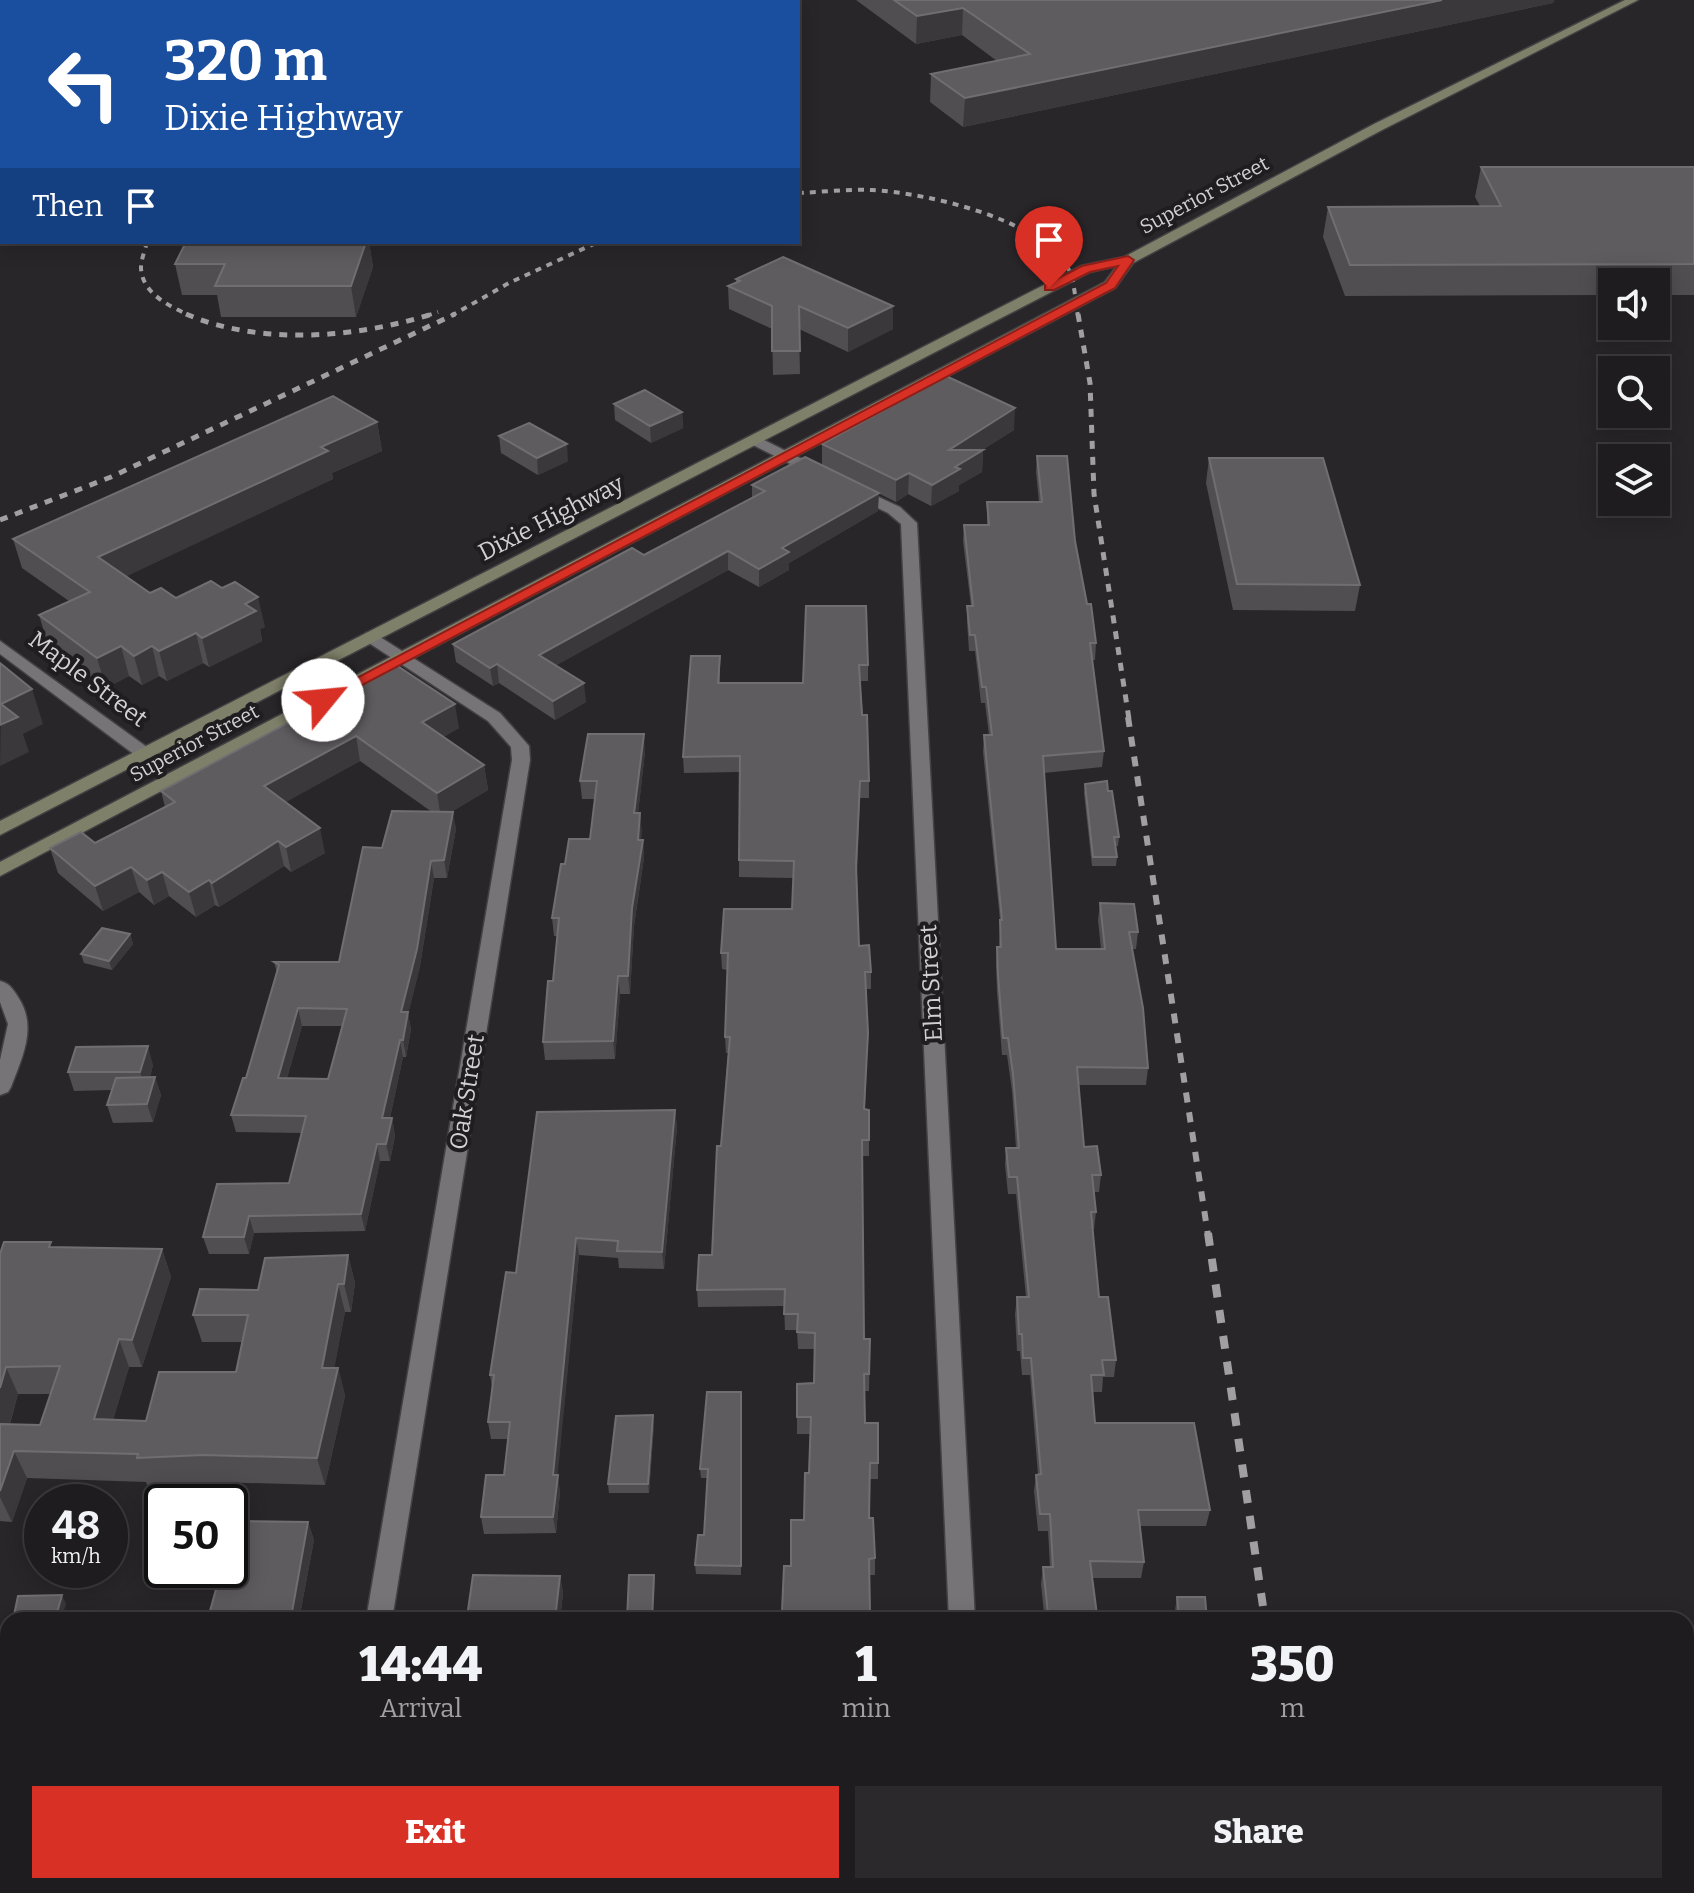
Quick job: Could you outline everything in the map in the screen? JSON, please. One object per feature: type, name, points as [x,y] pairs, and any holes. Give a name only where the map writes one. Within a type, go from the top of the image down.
[{"type":"main road","name":"Superior Street","points":[[0,870],[1110,285],[1128,260],[1390,120],[1633,0]]},
{"type":"main road","name":"Dixie Highway","points":[[0,829],[1086,269],[1128,260]]},
{"type":"main road","points":[[984,321],[1014,336]]},
{"type":"street","name":"Elm Street","points":[[754,440],[894,510],[909,523],[962,1612]]},
{"type":"street","name":"Oak Street","points":[[372,637],[494,717],[520,746],[519,780],[380,1612]]},
{"type":"street","name":"Maple Street","points":[[0,646],[145,754]]},
{"type":"street","points":[[0,988],[14,1003],[19,1036],[0,1087]]},
{"type":"building","points":[[894,0],[1442,0],[965,98],[931,74],[1030,54],[963,8],[917,16]]},
{"type":"building","points":[[1481,167],[1694,167],[1694,264],[1350,265],[1328,207],[1501,206]]},
{"type":"building","points":[[185,244],[365,244],[351,286],[215,286],[225,264],[175,264]]},
{"type":"building","points":[[783,257],[893,306],[848,328],[799,306],[800,351],[772,351],[772,306],[728,286],[740,281],[736,279]]},
{"type":"building","points":[[946,376],[1015,408],[949,450],[983,450],[955,467],[960,469],[932,485],[909,473],[896,480],[822,444]]},
{"type":"building","points":[[645,390],[682,412],[650,426],[614,404]]},
{"type":"building","points":[[333,396],[377,422],[321,447],[328,451],[98,557],[150,593],[161,588],[176,598],[211,581],[222,588],[235,582],[258,597],[245,604],[256,611],[202,638],[196,633],[159,651],[152,646],[134,656],[121,646],[97,658],[39,615],[90,592],[13,539]]},
{"type":"building","points":[[529,423],[567,444],[537,458],[499,436]]},
{"type":"building","points":[[1037,456],[1067,456],[1075,541],[1087,604],[1091,604],[1096,643],[1090,643],[1104,751],[1043,756],[1056,949],[1105,949],[1100,903],[1134,904],[1138,932],[1129,932],[1143,1008],[1148,1068],[1077,1067],[1084,1147],[1097,1146],[1101,1175],[1092,1175],[1096,1212],[1091,1212],[1099,1297],[1108,1297],[1116,1360],[1102,1360],[1104,1375],[1091,1375],[1095,1423],[1194,1423],[1210,1510],[1138,1510],[1144,1562],[1090,1561],[1097,1612],[1048,1612],[1043,1567],[1053,1567],[1050,1514],[1040,1514],[1036,1475],[1041,1474],[1031,1358],[1023,1358],[1017,1297],[1029,1297],[1017,1177],[1009,1177],[1006,1148],[1019,1148],[1013,1074],[1008,1038],[1003,1038],[998,975],[997,947],[1001,947],[1002,920],[984,735],[992,735],[986,687],[982,687],[975,635],[970,635],[967,606],[973,606],[964,525],[989,525],[987,502],[1042,502]]},
{"type":"building","points":[[805,457],[879,493],[782,548],[789,552],[759,569],[728,551],[539,655],[584,683],[553,701],[497,664],[490,668],[453,644],[632,548],[644,555],[765,491],[752,485]]},
{"type":"building","points":[[1209,458],[1323,458],[1360,585],[1237,584]]},
{"type":"building","points":[[806,606],[866,606],[868,665],[859,665],[862,715],[867,715],[869,781],[860,781],[856,866],[859,946],[869,945],[871,972],[865,972],[868,1033],[864,1109],[869,1110],[869,1140],[862,1140],[864,1339],[870,1339],[869,1374],[864,1374],[865,1423],[878,1423],[878,1463],[870,1463],[869,1518],[873,1518],[875,1558],[869,1559],[870,1611],[782,1611],[784,1566],[791,1566],[791,1520],[804,1520],[805,1473],[809,1473],[811,1417],[797,1417],[797,1384],[814,1383],[815,1333],[797,1332],[798,1314],[784,1314],[785,1289],[697,1290],[699,1255],[712,1255],[717,1146],[721,1146],[730,1037],[725,1037],[728,953],[721,953],[724,909],[792,909],[794,861],[739,860],[740,756],[683,757],[691,656],[720,656],[718,683],[803,683]]},
{"type":"building","points":[[0,663],[32,689],[1,704],[18,717],[0,725]]},
{"type":"building","points":[[396,665],[455,704],[422,722],[484,765],[437,793],[356,736],[264,786],[320,828],[286,847],[278,841],[212,883],[209,880],[189,892],[162,872],[147,880],[131,867],[95,886],[50,848],[81,832],[95,843],[175,802],[161,791]]},
{"type":"building","points":[[588,734],[644,734],[634,813],[640,813],[638,840],[643,840],[632,908],[628,976],[618,976],[613,1041],[543,1042],[548,981],[553,981],[559,918],[552,918],[561,864],[565,864],[569,839],[590,839],[597,781],[580,781]]},
{"type":"building","points":[[1107,781],[1108,791],[1112,791],[1119,837],[1114,837],[1117,857],[1093,857],[1085,784]]},
{"type":"building","points":[[392,811],[453,812],[444,860],[431,861],[417,949],[401,1012],[408,1012],[403,1040],[400,1040],[382,1118],[392,1118],[386,1144],[377,1144],[361,1214],[249,1216],[244,1237],[203,1237],[217,1184],[289,1183],[306,1116],[231,1115],[243,1078],[246,1078],[279,965],[274,962],[339,962],[363,847],[382,848]],"holes":[[[298,1008],[347,1009],[328,1079],[278,1078]]]},
{"type":"building","points":[[102,928],[130,934],[109,961],[81,954]]},
{"type":"building","points":[[148,1046],[140,1072],[68,1072],[76,1047]]},
{"type":"building","points":[[155,1077],[147,1104],[107,1105],[116,1078]]},
{"type":"building","points":[[675,1110],[662,1252],[617,1251],[618,1241],[576,1238],[553,1475],[558,1475],[553,1517],[481,1517],[486,1475],[504,1475],[510,1422],[488,1422],[494,1375],[490,1375],[506,1272],[516,1273],[537,1112]]},
{"type":"building","points":[[4,1242],[51,1242],[49,1247],[162,1249],[132,1340],[119,1339],[94,1419],[146,1421],[159,1372],[236,1372],[248,1315],[193,1315],[200,1289],[258,1290],[265,1258],[348,1255],[344,1284],[338,1284],[322,1368],[338,1368],[317,1458],[203,1455],[137,1458],[138,1454],[14,1451],[0,1491],[0,1424],[40,1425],[60,1366],[6,1367],[0,1388],[0,1254]]},
{"type":"building","points":[[707,1392],[741,1392],[741,1566],[695,1565],[698,1535],[704,1535],[708,1469],[700,1469]]},
{"type":"building","points":[[653,1415],[648,1484],[608,1484],[616,1416]]},
{"type":"building","points":[[248,1521],[308,1522],[292,1612],[210,1611],[216,1588],[248,1588]]},
{"type":"building","points":[[473,1575],[560,1576],[556,1612],[468,1612]]},
{"type":"building","points":[[629,1575],[654,1575],[652,1612],[627,1612]]},
{"type":"building","points":[[62,1595],[57,1612],[15,1612],[18,1596]]},
{"type":"building","points":[[1177,1597],[1205,1597],[1206,1612],[1178,1612]]},
{"type":"railway","points":[[800,193],[895,192],[950,203],[1007,222],[1053,250],[1068,268],[1078,316]]},
{"type":"railway","points":[[146,244],[141,268],[146,285],[159,298],[189,315]]},
{"type":"railway","points":[[452,315],[509,283],[594,244]]},
{"type":"railway","points":[[432,314],[438,312]]},
{"type":"railway","points":[[189,315],[245,331],[309,335],[372,329],[432,314]]},
{"type":"railway","points":[[426,316],[432,314]]},
{"type":"railway","points":[[1078,314],[1090,383],[1094,494],[1129,719]]},
{"type":"railway","points":[[0,520],[111,477],[452,315]]},
{"type":"railway","points":[[1128,717],[1208,1235]]},
{"type":"railway","points":[[1208,1233],[1264,1612]]},
{"type":"route","points":[[323,700],[1110,285],[1128,260],[1086,269],[1049,288]]}]
